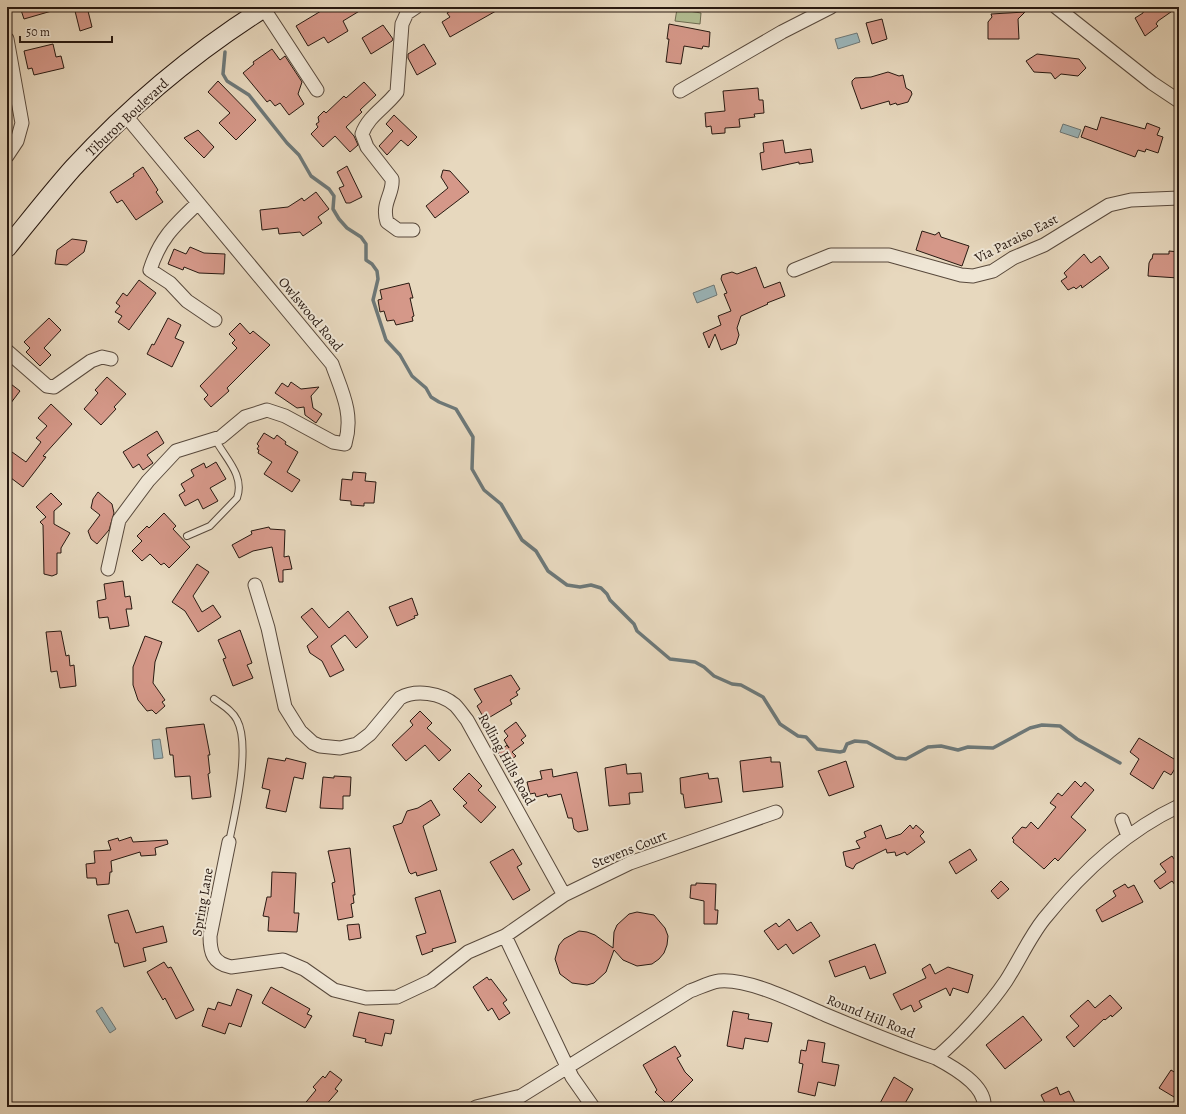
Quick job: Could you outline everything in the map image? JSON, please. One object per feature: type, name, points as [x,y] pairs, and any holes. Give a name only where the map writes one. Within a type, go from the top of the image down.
[{"type":"main road","name":"Tiburon Boulevard","points":[[7,248],[73,169],[126,116],[208,47],[265,8]]},
{"type":"street","points":[[413,230],[398,230],[387,222],[385,205],[392,179],[367,147],[362,134],[367,123],[391,100],[397,92],[402,24],[407,13],[416,7]]},
{"type":"street","points":[[680,91],[757,52],[831,7]]},
{"type":"street","points":[[265,8],[317,90]]},
{"type":"street","points":[[1060,8],[1152,83],[1179,100]]},
{"type":"street","points":[[7,39],[22,123],[17,141],[7,156]]},
{"type":"street","name":"Owlswood Road","points":[[108,569],[119,520],[148,481],[176,451],[221,437],[245,417],[267,410],[285,416],[333,442],[345,444],[349,430],[348,411],[332,364],[126,116]]},
{"type":"street","name":"Via Paraiso East","points":[[794,270],[831,255],[889,255],[961,275],[983,275],[1013,258],[1044,245],[1109,205],[1131,200],[1179,198]]},
{"type":"street","points":[[198,203],[174,226],[156,251],[150,270],[170,283],[187,301],[215,320]]},
{"type":"street","points":[[7,351],[47,386],[54,387],[91,361],[102,357],[111,359]]},
{"type":"street","name":"Rolling Hills Road","points":[[255,585],[268,628],[286,707],[300,732],[313,743],[320,746],[348,747],[356,744],[370,734],[400,698],[406,694],[414,693],[436,696],[454,705],[467,720],[564,895]]},
{"type":"street","points":[[936,1058],[962,1034],[1004,983],[1044,920],[1080,880],[1128,836],[1158,816],[1179,806]]},
{"type":"street","name":"Stevens Court","points":[[505,936],[564,895],[630,863],[776,812]]},
{"type":"street","points":[[1122,820],[1128,836]]},
{"type":"street","name":"Spring Lane","points":[[229,842],[210,936],[210,951],[215,960],[223,966],[231,967],[283,960],[304,969],[334,990],[366,998],[397,997],[431,981],[468,952],[505,936]]},
{"type":"street","points":[[505,936],[572,1077],[593,1107]]},
{"type":"street","name":"Round Hill Road","points":[[476,1107],[521,1096],[690,991],[719,981],[739,982],[755,987],[898,1045],[936,1058],[953,1067],[973,1083],[980,1093],[984,1107]]},
{"type":"lane","points":[[187,536],[210,526],[237,498],[239,492],[240,485],[237,473],[215,439]]},
{"type":"lane","points":[[214,699],[230,710],[236,719],[241,736],[241,782],[229,842]]},
{"type":"green space","points":[[677,9],[701,13],[700,24],[675,21]]},
{"type":"water","points":[[857,33],[860,42],[838,49],[835,39]]},
{"type":"water","points":[[1063,124],[1081,130],[1078,138],[1060,132]]},
{"type":"water","points":[[714,285],[717,295],[697,303],[693,293]]},
{"type":"water","points":[[160,739],[163,758],[154,759],[152,740]]},
{"type":"water","points":[[102,1007],[116,1029],[110,1033],[96,1011]]},
{"type":"building","points":[[20,7],[55,7],[55,10],[24,19]]},
{"type":"building","points":[[74,7],[87,7],[92,27],[80,31]]},
{"type":"building","points":[[335,7],[366,7],[343,21],[348,31],[328,43],[324,37],[308,46],[296,26],[326,8],[328,11]]},
{"type":"building","points":[[458,7],[503,7],[450,37],[442,22],[450,17],[447,13]]},
{"type":"building","points":[[1144,7],[1178,7],[1158,21],[1156,24],[1158,26],[1145,36],[1135,18],[1143,13]]},
{"type":"building","points":[[1025,12],[1018,19],[1019,39],[988,39],[988,22],[992,17],[991,14]]},
{"type":"building","points":[[882,19],[887,39],[872,44],[866,23]]},
{"type":"building","points":[[669,24],[710,32],[709,47],[703,46],[702,49],[684,46],[681,64],[666,62]]},
{"type":"building","points":[[383,25],[393,39],[371,54],[362,38]]},
{"type":"building","points":[[53,44],[56,57],[61,56],[64,68],[34,75],[32,68],[28,69],[24,51]]},
{"type":"building","points":[[424,44],[436,64],[417,75],[408,58],[408,54]]},
{"type":"building","points":[[272,49],[280,60],[285,56],[302,82],[298,94],[304,104],[289,115],[280,103],[275,106],[270,100],[267,102],[243,73],[254,64],[253,62]]},
{"type":"building","points":[[1037,54],[1079,59],[1086,68],[1078,76],[1061,74],[1055,79],[1051,73],[1034,72],[1026,61]]},
{"type":"building","points":[[888,72],[899,76],[903,75],[906,88],[911,91],[912,94],[908,102],[890,105],[889,101],[861,109],[852,81],[855,78],[871,77]]},
{"type":"building","points":[[218,81],[256,120],[236,140],[219,123],[230,113],[208,92]]},
{"type":"building","points":[[364,82],[376,95],[360,110],[362,112],[346,127],[354,136],[358,145],[350,152],[335,136],[323,147],[311,134],[318,127],[316,124],[319,122],[318,117],[324,111],[326,113],[344,96],[346,98]]},
{"type":"building","points":[[758,88],[759,100],[763,100],[764,113],[754,114],[755,117],[739,119],[740,127],[725,128],[725,133],[712,134],[711,126],[706,127],[705,113],[725,111],[723,91]]},
{"type":"building","points":[[394,115],[417,137],[408,146],[401,140],[387,155],[379,146],[393,131],[386,124]]},
{"type":"building","points":[[1101,117],[1145,129],[1147,123],[1160,128],[1157,135],[1163,137],[1158,153],[1146,149],[1145,152],[1138,150],[1135,157],[1081,137],[1085,126],[1097,130]]},
{"type":"building","points":[[198,130],[214,147],[204,158],[184,138]]},
{"type":"building","points":[[783,140],[785,153],[811,149],[813,162],[799,164],[799,162],[762,170],[760,153],[764,152],[763,143]]},
{"type":"building","points":[[347,166],[362,197],[350,203],[346,203],[339,188],[344,186],[337,172]]},
{"type":"building","points":[[143,167],[158,190],[156,192],[163,202],[136,220],[122,200],[117,203],[110,192],[134,176],[133,174]]},
{"type":"building","points":[[443,170],[450,171],[469,192],[435,218],[426,206],[448,188],[441,177]]},
{"type":"building","points":[[316,192],[329,209],[318,217],[322,223],[303,236],[300,232],[279,234],[278,228],[262,230],[260,210],[288,207],[302,198],[304,201]]},
{"type":"building","points":[[922,231],[935,235],[939,232],[941,237],[969,246],[962,266],[916,250]]},
{"type":"building","points":[[72,239],[87,241],[84,252],[67,265],[55,264],[57,250]]},
{"type":"building","points":[[190,247],[204,253],[225,254],[224,274],[199,273],[184,267],[183,270],[168,264],[174,249],[186,254]]},
{"type":"building","points":[[1169,251],[1179,252],[1178,278],[1148,276],[1149,263],[1153,254],[1169,254]]},
{"type":"building","points":[[1084,254],[1091,263],[1100,256],[1109,268],[1082,288],[1081,285],[1076,289],[1074,287],[1068,290],[1061,281],[1067,277],[1064,273]]},
{"type":"building","points":[[756,267],[764,288],[780,282],[785,296],[741,316],[737,328],[739,335],[736,344],[721,350],[715,334],[709,348],[703,333],[721,325],[718,316],[731,311],[724,294],[727,293],[721,279],[722,275],[732,272],[737,274]]},
{"type":"building","points":[[139,280],[156,293],[129,330],[118,322],[122,316],[115,312],[120,306],[116,303],[123,293],[127,296]]},
{"type":"building","points":[[409,283],[413,298],[410,298],[414,316],[412,317],[413,321],[396,325],[394,320],[387,321],[384,311],[380,312],[378,300],[382,299],[380,290]]},
{"type":"building","points":[[49,318],[61,330],[44,348],[51,355],[40,366],[26,352],[30,348],[24,342]]},
{"type":"building","points":[[168,318],[181,325],[175,338],[184,342],[172,367],[147,354],[152,344],[154,345]]},
{"type":"building","points":[[240,323],[250,334],[253,331],[270,345],[227,388],[229,391],[211,407],[204,399],[208,395],[200,386],[237,348],[232,343],[235,340],[229,334]]},
{"type":"building","points":[[107,377],[126,394],[114,407],[116,409],[101,425],[84,409],[98,393],[95,390]]},
{"type":"building","points":[[7,381],[20,391],[7,408]]},
{"type":"building","points":[[291,382],[301,389],[319,387],[311,396],[313,408],[322,414],[316,423],[305,415],[304,407],[297,408],[275,393],[282,383],[288,387]]},
{"type":"building","points":[[51,404],[72,424],[43,456],[46,457],[23,487],[7,475],[7,458],[12,452],[26,462],[41,442],[36,438],[47,426],[38,418]]},
{"type":"building","points":[[157,431],[164,443],[147,455],[153,463],[143,470],[139,464],[133,468],[123,452]]},
{"type":"building","points":[[264,433],[274,439],[277,435],[286,442],[285,444],[298,452],[287,472],[300,480],[292,492],[264,474],[272,462],[258,453],[259,450],[257,449],[259,446],[257,444]]},
{"type":"building","points":[[216,462],[226,479],[210,488],[218,501],[203,509],[198,499],[185,506],[179,495],[185,491],[181,484],[194,476],[191,470],[204,463],[206,468]]},
{"type":"building","points":[[353,472],[366,473],[365,481],[376,482],[374,503],[364,503],[364,506],[351,505],[351,501],[340,500],[342,479],[352,480]]},
{"type":"building","points":[[98,492],[112,504],[114,513],[109,530],[97,544],[91,539],[88,531],[100,515],[91,508],[93,499]]},
{"type":"building","points":[[51,493],[62,504],[54,511],[54,524],[70,533],[61,548],[61,553],[57,553],[57,574],[52,576],[44,574],[43,525],[40,522],[46,517],[36,507]]},
{"type":"building","points":[[164,513],[176,526],[173,529],[190,547],[169,568],[164,563],[161,565],[150,554],[142,561],[132,551],[142,541],[137,536],[147,526],[149,528]]},
{"type":"building","points":[[269,527],[270,529],[285,530],[284,557],[289,556],[292,569],[283,570],[283,582],[279,582],[272,547],[253,551],[239,558],[232,545],[252,534],[251,531]]},
{"type":"building","points":[[197,564],[209,572],[193,596],[202,612],[213,605],[221,617],[198,632],[185,611],[172,602]]},
{"type":"building","points":[[123,581],[125,597],[130,596],[132,609],[126,609],[129,626],[110,629],[108,617],[99,618],[97,601],[106,599],[104,584]]},
{"type":"building","points":[[412,598],[418,615],[414,616],[415,618],[397,626],[389,607]]},
{"type":"building","points":[[312,608],[329,628],[348,611],[368,637],[356,648],[345,635],[331,646],[344,670],[330,677],[322,661],[310,653],[307,646],[318,637],[301,617]]},
{"type":"building","points":[[240,630],[252,663],[247,665],[253,678],[233,686],[223,659],[226,658],[218,640]]},
{"type":"building","points":[[61,631],[66,656],[69,655],[70,666],[74,665],[76,686],[60,688],[57,671],[51,672],[46,632]]},
{"type":"building","points":[[145,636],[162,642],[155,662],[153,683],[165,700],[162,702],[165,706],[156,714],[152,710],[147,711],[138,700],[133,685],[133,667]]},
{"type":"building","points":[[511,675],[520,689],[516,692],[518,695],[510,700],[512,704],[485,720],[477,706],[482,702],[474,689]]},
{"type":"building","points":[[420,711],[432,723],[427,728],[451,750],[439,761],[425,745],[406,761],[392,745],[413,725],[410,721]]},
{"type":"building","points":[[516,722],[526,736],[521,740],[524,743],[512,752],[516,756],[506,764],[498,753],[507,745],[509,748],[504,740],[508,736],[504,731]]},
{"type":"building","points":[[204,724],[210,755],[208,755],[210,773],[208,774],[211,797],[192,799],[190,776],[175,777],[173,755],[170,755],[166,728]]},
{"type":"building","points":[[1139,738],[1179,762],[1171,775],[1164,771],[1153,789],[1130,774],[1139,759],[1130,752]]},
{"type":"building","points":[[771,757],[771,762],[780,762],[783,787],[743,792],[740,761]]},
{"type":"building","points":[[268,758],[285,761],[286,758],[306,763],[303,779],[294,777],[286,812],[266,808],[270,790],[262,788]]},
{"type":"building","points":[[846,761],[854,787],[829,796],[818,771]]},
{"type":"building","points":[[626,764],[627,774],[641,773],[643,792],[629,793],[630,804],[609,806],[605,768]]},
{"type":"building","points":[[552,769],[553,777],[577,772],[588,830],[578,832],[574,829],[572,818],[568,818],[561,794],[548,797],[547,794],[536,797],[535,793],[530,794],[527,782],[542,779],[540,771]]},
{"type":"building","points":[[469,773],[482,786],[478,790],[496,807],[481,823],[463,806],[467,803],[453,789]]},
{"type":"building","points":[[708,773],[709,779],[718,778],[722,802],[685,808],[683,794],[681,794],[680,778]]},
{"type":"building","points":[[334,776],[351,777],[350,796],[343,796],[343,809],[320,808],[323,777],[334,778]]},
{"type":"building","points":[[1075,781],[1081,787],[1085,782],[1094,790],[1071,817],[1086,830],[1058,861],[1055,858],[1044,869],[1013,842],[1014,840],[1012,838],[1022,827],[1026,828],[1031,822],[1038,829],[1056,807],[1050,803],[1058,793],[1062,796]]},
{"type":"building","points":[[431,800],[440,815],[423,826],[437,870],[417,876],[416,872],[411,874],[409,872],[393,826],[402,823],[407,811],[418,808]]},
{"type":"building","points":[[881,825],[886,839],[901,834],[910,825],[913,829],[916,825],[924,832],[920,836],[925,842],[907,855],[905,852],[896,856],[895,852],[887,853],[886,849],[856,864],[853,869],[846,866],[843,852],[860,848],[856,841],[866,837],[864,832]]},
{"type":"building","points":[[131,837],[133,842],[167,840],[168,844],[155,848],[156,855],[141,856],[140,852],[111,861],[112,872],[110,872],[109,884],[97,885],[96,878],[87,878],[86,864],[95,863],[94,851],[111,850],[108,841],[118,838],[119,841]]},
{"type":"building","points":[[350,848],[355,895],[353,895],[354,903],[351,904],[353,917],[338,920],[332,883],[335,882],[328,851]]},
{"type":"building","points":[[513,849],[522,864],[517,867],[530,890],[513,900],[490,862]]},
{"type":"building","points":[[970,849],[977,860],[956,874],[949,862]]},
{"type":"building","points":[[1172,856],[1179,866],[1179,890],[1172,881],[1160,889],[1154,881],[1166,872],[1160,864]]},
{"type":"building","points":[[272,872],[296,873],[294,913],[299,913],[297,932],[268,931],[269,917],[263,916],[267,897],[271,897]]},
{"type":"building","points":[[1001,881],[1009,889],[998,899],[991,891]]},
{"type":"building","points":[[696,883],[716,884],[715,910],[718,910],[717,924],[704,924],[704,901],[690,898],[691,885],[696,885]]},
{"type":"building","points":[[1125,884],[1128,888],[1134,885],[1143,902],[1102,922],[1096,910],[1116,896],[1113,891]]},
{"type":"building","points":[[440,890],[456,942],[432,949],[433,951],[422,955],[416,936],[426,933],[415,898]]},
{"type":"building","points":[[128,910],[136,933],[163,926],[167,942],[143,948],[146,961],[124,967],[118,943],[115,943],[108,915]]},
{"type":"building","points":[[637,912],[654,915],[665,928],[668,936],[667,945],[664,953],[659,959],[652,964],[637,966],[623,960],[614,950],[606,972],[594,983],[587,985],[572,983],[560,974],[555,959],[559,945],[564,939],[579,931],[587,932],[595,935],[613,948],[614,932],[617,925],[629,914]]},
{"type":"building","points":[[789,919],[797,931],[811,922],[820,936],[793,954],[786,944],[778,950],[764,931],[776,923],[779,927]]},
{"type":"building","points":[[359,924],[361,938],[349,940],[347,925]]},
{"type":"building","points":[[875,944],[886,973],[870,979],[865,966],[835,977],[829,961]]},
{"type":"building","points":[[164,962],[168,968],[171,967],[194,1010],[176,1019],[165,998],[163,1000],[147,972]]},
{"type":"building","points":[[930,964],[935,974],[948,967],[973,975],[968,993],[953,988],[950,996],[946,988],[919,1001],[922,1007],[914,1012],[911,1005],[901,1010],[893,994],[926,978],[922,969]]},
{"type":"building","points":[[487,977],[489,980],[491,979],[507,1000],[503,1003],[510,1013],[499,1020],[492,1008],[488,1011],[473,987]]},
{"type":"building","points":[[271,987],[310,1009],[307,1014],[312,1016],[305,1028],[262,1003]]},
{"type":"building","points":[[237,989],[252,995],[241,1027],[229,1023],[225,1034],[202,1026],[208,1008],[215,1010],[218,1002],[231,1006]]},
{"type":"building","points":[[1110,995],[1122,1008],[1112,1017],[1111,1015],[1105,1020],[1104,1019],[1074,1047],[1066,1037],[1079,1026],[1070,1016],[1088,1000],[1095,1008]]},
{"type":"building","points":[[733,1011],[749,1014],[748,1019],[772,1023],[768,1042],[745,1038],[743,1049],[727,1046]]},
{"type":"building","points":[[359,1012],[394,1020],[391,1034],[385,1033],[382,1046],[365,1042],[366,1039],[353,1036]]},
{"type":"building","points":[[1023,1016],[1042,1040],[1005,1069],[986,1045]]},
{"type":"building","points":[[808,1040],[825,1043],[822,1062],[839,1065],[835,1086],[818,1082],[815,1096],[798,1092],[803,1064],[799,1063],[801,1050],[806,1051]]},
{"type":"building","points":[[675,1046],[681,1056],[677,1058],[685,1072],[693,1080],[668,1105],[655,1092],[657,1090],[643,1065]]},
{"type":"building","points":[[1171,1070],[1179,1075],[1179,1100],[1159,1088]]},
{"type":"building","points":[[330,1071],[342,1080],[335,1089],[338,1091],[324,1107],[302,1107],[316,1090],[313,1087],[323,1076],[325,1078]]},
{"type":"building","points":[[894,1077],[913,1089],[903,1107],[878,1107]]},
{"type":"building","points":[[1057,1087],[1060,1095],[1069,1091],[1077,1107],[1047,1107],[1041,1095]]},
{"type":"waterway","points":[[225,52],[223,74],[227,81],[249,95],[287,143],[299,155],[311,176],[329,189],[334,196],[333,209],[339,219],[347,228],[361,237],[366,244],[366,260],[372,264],[377,271],[378,279],[373,300],[386,340],[400,355],[412,376],[426,388],[431,397],[456,409],[473,437],[472,469],[484,490],[501,504],[522,540],[536,551],[548,571],[567,585],[580,587],[591,585],[601,588],[610,600],[634,624],[637,631],[670,659],[695,662],[704,667],[714,676],[732,684],[741,685],[763,697],[780,724],[798,736],[806,737],[817,749],[840,752],[844,751],[847,744],[855,741],[867,742],[896,758],[906,759],[928,747],[941,746],[958,750],[968,747],[993,748],[1030,728],[1042,725],[1060,726],[1077,739],[1120,763]]}]
